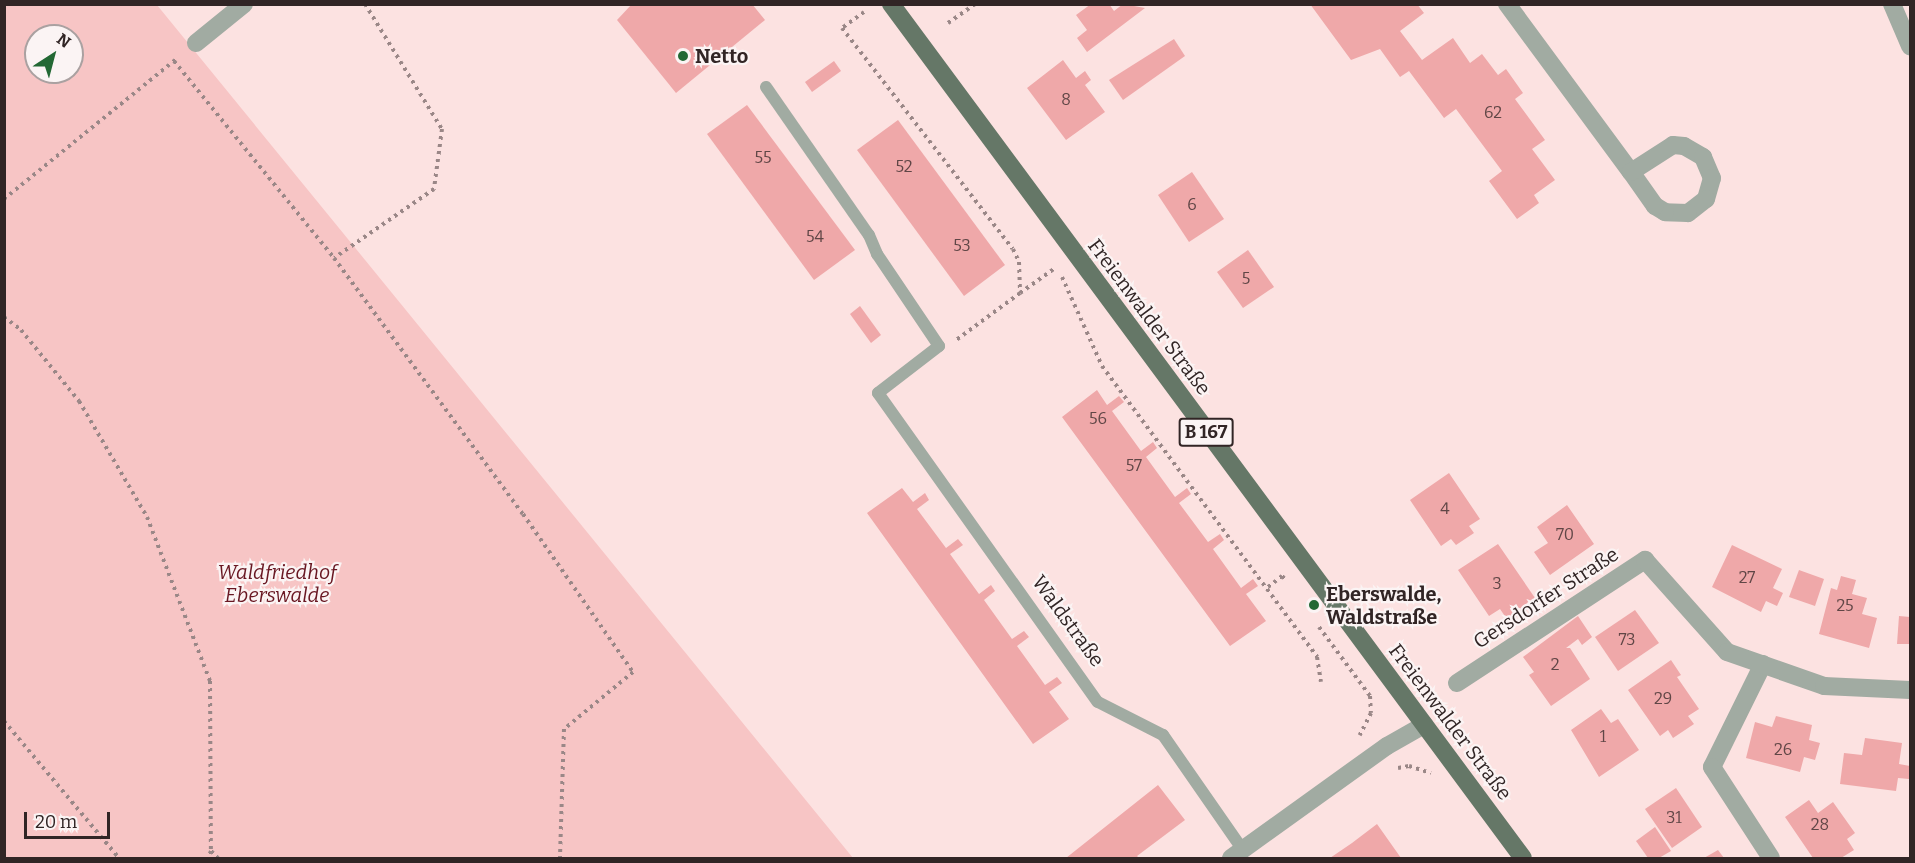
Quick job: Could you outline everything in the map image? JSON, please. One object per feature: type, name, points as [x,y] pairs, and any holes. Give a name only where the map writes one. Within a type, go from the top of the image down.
[{"type":"main road","name":"Freienwalder Straße","points":[[891,4],[1523,858]]},
{"type":"street","points":[[196,43],[244,4]]},
{"type":"street","points":[[1507,4],[1630,172],[1655,206],[1665,212],[1688,213],[1706,200],[1711,189],[1709,167],[1703,157],[1684,146],[1662,149],[1630,172]]},
{"type":"street","points":[[1892,4],[1911,46]]},
{"type":"street","name":"Gersdorfer Straße","points":[[1457,683],[1645,560],[1727,652],[1824,686],[1911,690]]},
{"type":"street","points":[[1763,664],[1712,767],[1771,858]]},
{"type":"street","name":"Waldstraße","points":[[1237,854],[1388,746],[1424,725]]},
{"type":"lane","points":[[766,87],[869,235],[877,254],[939,346]]},
{"type":"lane","name":"Waldstraße","points":[[939,346],[878,393],[1098,702],[1163,735],[1237,854]]},
{"type":"path","points":[[334,258],[434,189],[442,129],[365,4]]},
{"type":"path","points":[[948,23],[975,4]]},
{"type":"path","points":[[864,12],[842,28],[1013,249],[1019,262],[1020,293]]},
{"type":"path","points":[[4,199],[196,43]]},
{"type":"path","points":[[174,61],[334,258],[516,504],[633,672],[564,729],[560,858]]},
{"type":"path","points":[[939,346],[953,342],[1055,268]]},
{"type":"path","points":[[1061,275],[1102,366],[1268,587],[1317,657],[1321,682]]},
{"type":"path","points":[[4,317],[21,330],[79,401],[147,517],[210,681],[211,851],[208,858]]},
{"type":"path","points":[[1268,587],[1282,576],[1289,585]]},
{"type":"path","points":[[1316,622],[1370,696],[1371,713],[1358,738]]},
{"type":"path","points":[[4,721],[119,858]]},
{"type":"path","points":[[1393,769],[1409,766],[1432,773],[1438,783]]},
{"type":"path","points":[[211,851],[218,858]]},
{"type":"green space","name":"Waldfriedhof Eberswalde","points":[[5,5],[157,5],[853,858],[5,858]]},
{"type":"building","name":"Netto","points":[[632,4],[752,4],[765,20],[676,93],[617,20]]},
{"type":"building","points":[[1091,4],[1109,4],[1114,11],[1123,4],[1145,8],[1087,52],[1077,38],[1087,30],[1076,15]]},
{"type":"building","points":[[1310,4],[1417,4],[1424,13],[1400,31],[1422,60],[1453,38],[1470,63],[1482,54],[1498,75],[1506,69],[1523,93],[1515,99],[1545,140],[1532,149],[1555,180],[1534,195],[1539,203],[1517,219],[1489,181],[1502,171],[1456,109],[1444,118],[1409,71],[1400,77],[1380,49],[1351,60]]},
{"type":"building","points":[[1174,39],[1185,56],[1123,100],[1109,80]]},
{"type":"building","points":[[1063,60],[1076,78],[1085,71],[1091,80],[1085,85],[1105,112],[1066,140],[1027,88]]},
{"type":"building","points":[[834,61],[841,71],[812,92],[805,82]]},
{"type":"building","points":[[747,105],[855,250],[814,280],[707,134]]},
{"type":"building","points":[[898,120],[1005,265],[964,296],[857,150]]},
{"type":"building","points":[[1192,172],[1224,219],[1189,242],[1158,195]]},
{"type":"building","points":[[1248,250],[1274,287],[1243,308],[1217,272]]},
{"type":"building","points":[[860,306],[881,335],[871,343],[850,314]]},
{"type":"building","points":[[1097,390],[1107,405],[1119,396],[1124,402],[1112,411],[1141,451],[1153,442],[1157,448],[1146,457],[1175,497],[1187,488],[1191,494],[1179,503],[1208,542],[1220,534],[1224,540],[1213,549],[1241,588],[1253,579],[1258,586],[1246,594],[1266,621],[1230,646],[1062,417]]},
{"type":"building","points":[[1449,473],[1480,519],[1469,526],[1474,533],[1456,545],[1451,539],[1441,546],[1410,500]]},
{"type":"building","points":[[902,488],[913,502],[925,493],[929,500],[917,509],[946,548],[958,539],[963,545],[950,554],[979,594],[991,585],[995,591],[984,600],[1012,639],[1024,631],[1029,637],[1017,646],[1045,685],[1057,677],[1062,683],[1049,692],[1069,719],[1033,744],[867,513]]},
{"type":"building","points":[[1567,505],[1594,544],[1550,575],[1534,552],[1548,543],[1537,527]]},
{"type":"building","points":[[1498,544],[1535,598],[1523,606],[1527,610],[1509,622],[1500,609],[1489,616],[1458,570]]},
{"type":"building","points":[[1732,545],[1782,569],[1773,588],[1783,593],[1777,606],[1766,601],[1761,612],[1712,587]]},
{"type":"building","points":[[1799,570],[1824,579],[1815,606],[1789,597]]},
{"type":"building","points":[[1841,576],[1856,580],[1852,594],[1867,598],[1862,614],[1877,618],[1869,648],[1819,634],[1831,588],[1837,590]]},
{"type":"building","points":[[1635,610],[1659,643],[1618,671],[1595,637]]},
{"type":"building","points":[[1578,616],[1592,637],[1582,645],[1578,639],[1566,648],[1570,648],[1590,679],[1551,706],[1529,675],[1534,672],[1523,657]]},
{"type":"building","points":[[1899,616],[1910,617],[1910,644],[1897,644]]},
{"type":"building","points":[[1671,660],[1681,675],[1677,677],[1699,709],[1688,716],[1694,724],[1673,738],[1668,730],[1660,736],[1628,690]]},
{"type":"building","points":[[1601,709],[1611,723],[1618,719],[1639,750],[1599,777],[1571,730]]},
{"type":"building","points":[[1776,716],[1812,725],[1809,740],[1820,743],[1815,760],[1804,757],[1800,772],[1746,758],[1755,722],[1772,727]]},
{"type":"building","points":[[1865,738],[1902,743],[1899,764],[1910,766],[1909,779],[1898,778],[1896,791],[1840,784],[1844,753],[1862,755]]},
{"type":"building","points":[[1158,785],[1185,820],[1137,856],[1139,858],[1066,858]]},
{"type":"building","points":[[1676,788],[1702,827],[1672,848],[1645,809]]},
{"type":"building","points":[[1809,800],[1818,813],[1833,802],[1855,833],[1847,839],[1854,850],[1841,858],[1813,858],[1785,817]]},
{"type":"building","points":[[1377,824],[1401,858],[1330,858],[1352,843]]},
{"type":"building","points":[[1655,827],[1671,851],[1659,858],[1648,858],[1636,841]]},
{"type":"building","points":[[1718,850],[1724,858],[1704,858]]},
{"type":"place","name":"Netto","points":[[683,56]]},
{"type":"place","name":"Eberswalde, Waldstraße","points":[[1314,605]]}]
